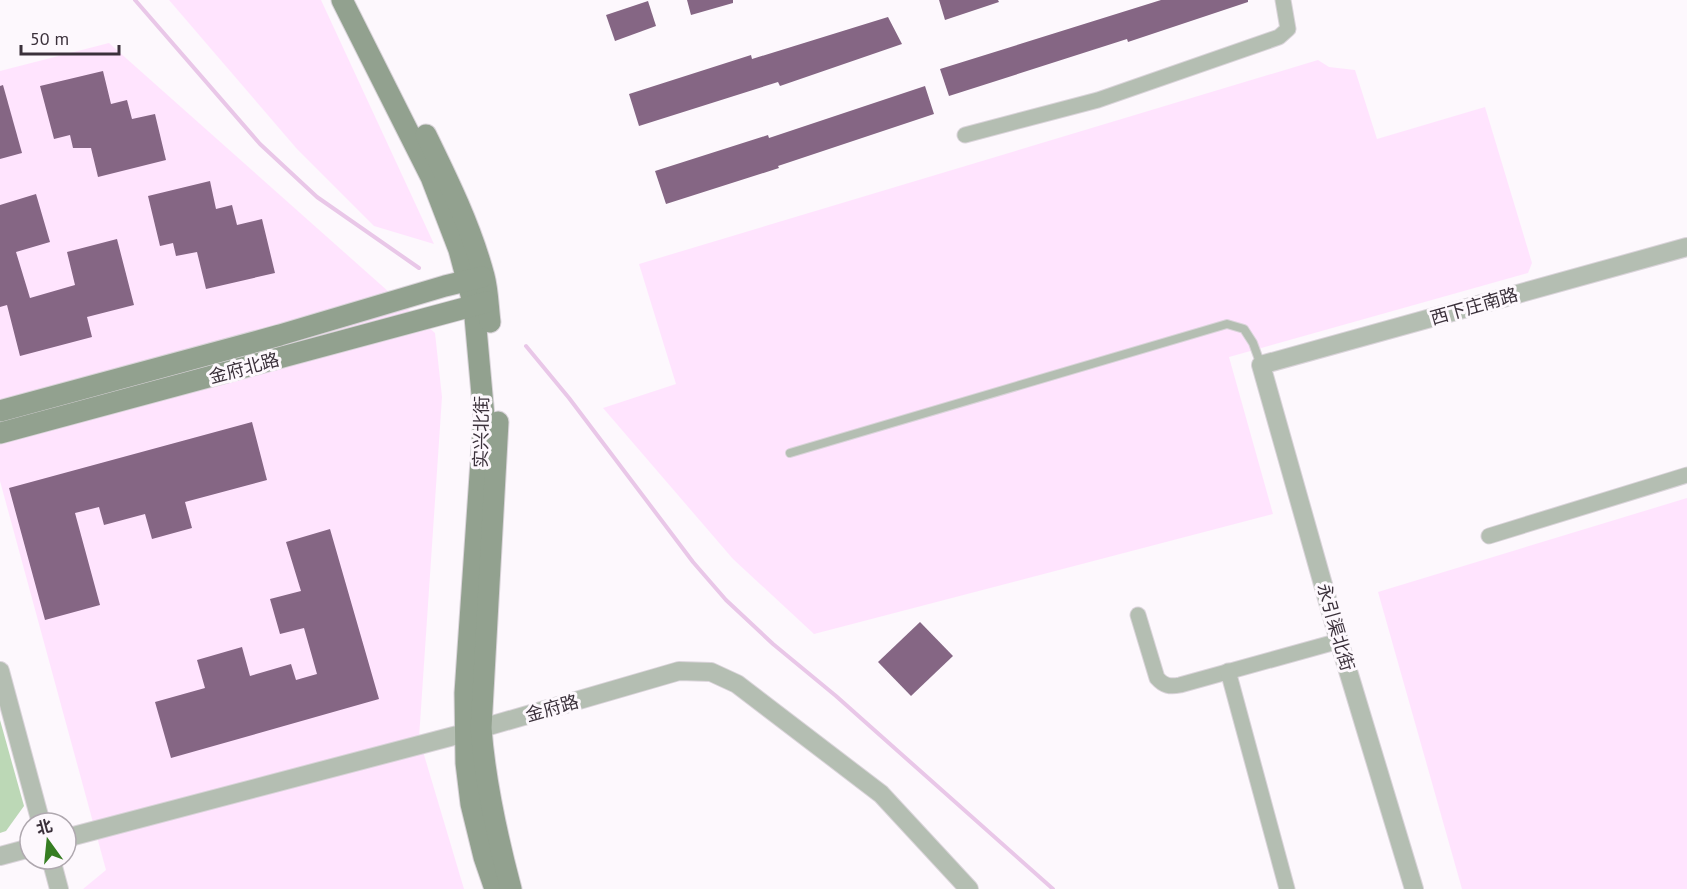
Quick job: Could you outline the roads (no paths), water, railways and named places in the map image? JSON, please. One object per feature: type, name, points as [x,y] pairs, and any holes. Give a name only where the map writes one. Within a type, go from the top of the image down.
[{"type":"main road","name":"实兴北街","points":[[342,0],[431,177],[476,279]]},
{"type":"main road","name":"实兴北街","points":[[358,0],[444,171],[459,206],[481,304],[484,417],[465,693],[511,889]]},
{"type":"main road","name":"金府北路","points":[[0,411],[476,279]]},
{"type":"main road","name":"金府北路","points":[[0,433],[481,304]]},
{"type":"main road","name":"实兴北街","points":[[473,731],[466,763],[471,804],[484,857],[495,889]]},
{"type":"street","points":[[965,135],[1098,100],[1280,38],[1288,29],[1283,0]]},
{"type":"street","name":"西下庄南路","points":[[1261,364],[1687,247]]},
{"type":"street","name":"永引渠北街","points":[[1261,364],[1339,641],[1414,889]]},
{"type":"street","points":[[1488,536],[1687,475]]},
{"type":"street","points":[[1138,615],[1157,678],[1170,687],[1339,641]]},
{"type":"street","points":[[0,671],[38,811]]},
{"type":"street","name":"金府路","points":[[78,835],[473,731],[679,671],[711,672],[737,684],[881,794],[969,889]]},
{"type":"street","points":[[1228,671],[1287,889]]},
{"type":"street","points":[[0,856],[18,851]]},
{"type":"street","points":[[54,871],[59,889]]},
{"type":"lane","points":[[790,453],[1227,324],[1244,328],[1261,364]]},
{"type":"waterway","points":[[135,0],[260,144],[317,197],[419,268]]},
{"type":"waterway","points":[[526,346],[569,398],[693,562],[726,600],[773,644],[836,696],[1053,889]]}]
